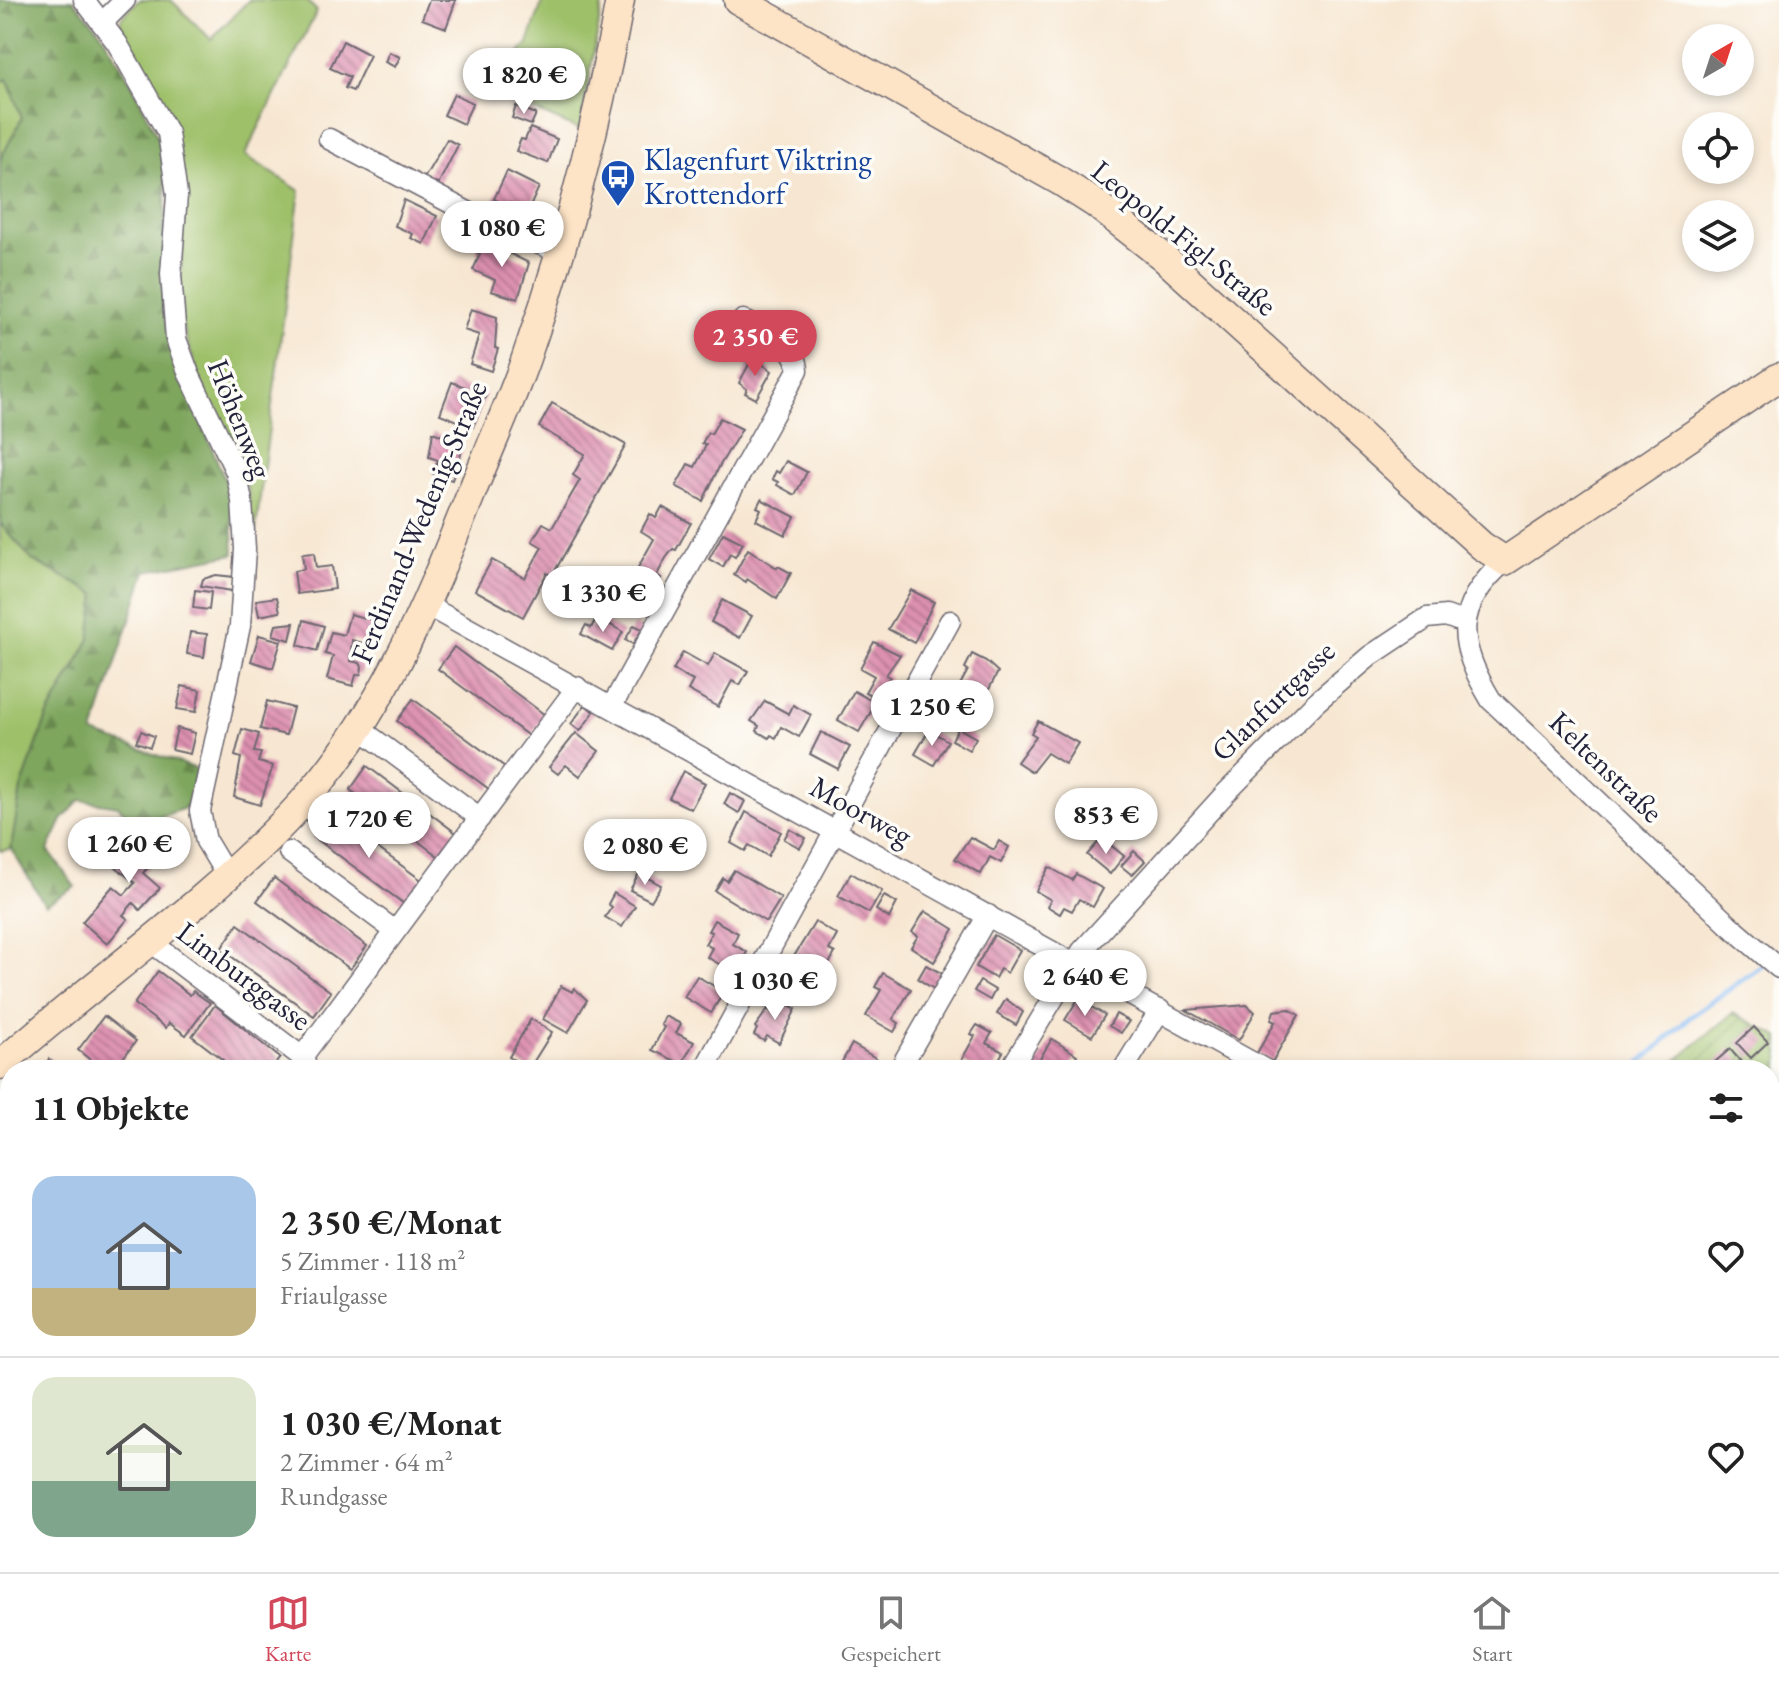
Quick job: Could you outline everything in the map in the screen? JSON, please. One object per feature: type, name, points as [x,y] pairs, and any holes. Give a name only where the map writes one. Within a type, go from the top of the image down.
[{"type":"street","name":"Höhenweg","points":[[84,0],[117,43],[168,133],[177,195],[171,274],[176,339],[236,472],[242,501],[245,549],[240,626],[200,811],[206,841],[227,876]]},
{"type":"street","points":[[102,23],[125,0]]},
{"type":"street","name":"Ferdinand-Wedenig-Straße","points":[[6,1060],[151,942],[291,815],[336,762],[381,695],[426,605],[525,361],[561,253],[592,141],[620,0]]},
{"type":"street","name":"Leopold-Figl-Straße","points":[[738,0],[1096,204],[1162,256],[1482,546],[1496,569]]},
{"type":"street","points":[[329,139],[487,222],[561,253]]},
{"type":"street","points":[[612,706],[798,370],[798,359],[790,348],[743,320]]},
{"type":"street","points":[[1465,623],[1470,604],[1496,569],[1779,377]]},
{"type":"street","name":"Moorweg","points":[[426,605],[1248,1060]]},
{"type":"street","name":"Glanfurtgasse","points":[[1016,1060],[1073,962],[1225,794],[1315,703],[1370,656],[1427,618],[1446,616],[1465,623]]},
{"type":"street","points":[[710,1060],[950,621]]},
{"type":"street","name":"Keltenstraße","points":[[1465,623],[1466,651],[1491,700],[1729,925],[1779,968]]},
{"type":"street","name":"Limburggasse","points":[[305,1060],[395,931],[577,687]]},
{"type":"street","points":[[359,728],[480,818]]},
{"type":"street","points":[[289,852],[395,931]]},
{"type":"street","points":[[905,1060],[988,915]]},
{"type":"street","name":"Limburggasse","points":[[151,942],[297,1060]]},
{"type":"street","points":[[1129,1060],[1160,1010]]},
{"type":"green space","points":[[0,0],[73,0],[100,31],[133,86],[159,140],[166,186],[162,295],[168,340],[231,495],[234,554],[146,571],[93,733],[197,769],[188,807],[137,825],[118,806],[80,800],[62,820],[48,850],[75,887],[45,905],[11,849],[21,788],[47,717],[90,639],[96,594],[32,560],[0,523],[0,160],[22,118],[7,79],[0,82]]},
{"type":"green space","points":[[139,0],[171,0],[211,39],[249,0],[306,0],[317,11],[245,155],[300,191],[251,566],[248,490],[199,377],[180,319],[183,182],[120,32],[121,18]]},
{"type":"green space","points":[[543,0],[603,0],[580,130],[490,91],[528,43]]},
{"type":"green space","points":[[7,78],[22,118],[0,160],[0,82]]},
{"type":"green space","points":[[0,523],[32,560],[96,594],[90,639],[47,717],[21,788],[11,849],[0,851]]},
{"type":"green space","points":[[1733,1013],[1779,1037],[1779,1060],[1677,1060]]},
{"type":"building","points":[[429,0],[456,0],[446,28],[422,19]]},
{"type":"building","points":[[343,41],[370,55],[353,91],[345,88],[350,77],[330,68]]},
{"type":"building","points":[[389,52],[400,57],[395,67],[385,62]]},
{"type":"building","points":[[454,94],[473,103],[463,124],[444,115]]},
{"type":"building","points":[[516,106],[536,114],[531,125],[512,118]]},
{"type":"building","points":[[530,128],[557,139],[548,163],[516,151]]},
{"type":"building","points":[[447,139],[458,145],[437,187],[423,180]]},
{"type":"building","points":[[507,171],[539,187],[528,211],[494,199]]},
{"type":"building","points":[[404,200],[437,216],[424,244],[411,238],[413,234],[395,226]]},
{"type":"building","points":[[482,240],[529,263],[518,299],[491,291],[495,280],[473,270]]},
{"type":"building","points":[[471,309],[497,317],[495,348],[498,349],[491,371],[470,364],[479,335],[464,330]]},
{"type":"building","points":[[746,342],[757,348],[749,362],[738,355]]},
{"type":"building","points":[[753,357],[772,371],[756,399],[745,393],[747,389],[739,383]]},
{"type":"building","points":[[452,382],[486,395],[473,427],[440,414]]},
{"type":"building","points":[[552,403],[626,445],[552,576],[547,573],[523,617],[475,590],[492,560],[525,578],[542,547],[532,541],[543,523],[552,528],[580,480],[573,475],[585,454],[539,427]]},
{"type":"building","points":[[720,418],[742,429],[703,501],[676,486],[688,464],[695,467],[706,445],[702,443]]},
{"type":"building","points":[[433,432],[464,445],[452,480],[441,480],[433,473],[438,460],[429,457]]},
{"type":"building","points":[[786,461],[807,472],[795,495],[772,479]]},
{"type":"building","points":[[761,499],[795,517],[785,535],[756,520]]},
{"type":"building","points":[[662,507],[691,523],[676,550],[673,549],[666,558],[657,575],[661,578],[645,608],[622,596],[654,539],[641,531],[650,514],[656,518]]},
{"type":"building","points":[[723,533],[743,543],[735,557],[730,554],[723,567],[709,559]]},
{"type":"building","points":[[748,549],[777,568],[791,573],[777,599],[747,579],[746,582],[734,575]]},
{"type":"building","points":[[314,553],[316,568],[332,566],[335,589],[297,594],[294,571],[304,569],[302,554]]},
{"type":"building","points":[[216,575],[234,577],[232,591],[201,586],[203,579]]},
{"type":"building","points":[[195,590],[211,592],[209,610],[193,608]]},
{"type":"building","points":[[911,590],[934,602],[914,643],[888,629]]},
{"type":"building","points":[[277,597],[280,612],[259,616],[256,600]]},
{"type":"building","points":[[722,600],[752,616],[740,638],[711,622]]},
{"type":"building","points":[[350,614],[376,621],[374,642],[370,645],[352,640],[350,661],[360,663],[362,667],[353,686],[327,679],[333,656],[325,654],[331,632],[344,635]]},
{"type":"building","points":[[597,617],[623,632],[612,651],[581,634],[586,625],[591,628]]},
{"type":"building","points":[[304,620],[324,626],[317,651],[298,645]]},
{"type":"building","points":[[294,623],[290,640],[273,635],[276,625]]},
{"type":"building","points":[[634,625],[642,629],[633,644],[625,640]]},
{"type":"building","points":[[190,632],[207,634],[204,657],[187,654]]},
{"type":"building","points":[[259,635],[281,641],[273,668],[251,661]]},
{"type":"building","points":[[874,642],[900,655],[886,675],[890,677],[878,699],[865,692],[874,676],[860,668]]},
{"type":"building","points":[[454,647],[545,715],[530,737],[438,669]]},
{"type":"building","points":[[683,652],[708,666],[715,653],[748,671],[740,685],[732,681],[718,707],[688,690],[693,681],[673,670]]},
{"type":"building","points":[[972,654],[998,672],[977,712],[954,696],[968,670],[965,668]]},
{"type":"building","points":[[182,686],[200,690],[196,712],[177,709]]},
{"type":"building","points":[[854,691],[876,703],[859,732],[838,720]]},
{"type":"building","points":[[413,699],[505,767],[489,789],[397,721]]},
{"type":"building","points":[[267,701],[293,708],[286,735],[260,729]]},
{"type":"building","points":[[765,701],[789,714],[793,705],[811,715],[799,737],[781,727],[776,738],[771,735],[769,738],[757,731],[759,726],[751,721]]},
{"type":"building","points":[[585,705],[594,712],[580,731],[571,724]]},
{"type":"building","points":[[1038,721],[1078,743],[1065,764],[1047,753],[1032,772],[1017,762],[1036,736],[1031,733]]},
{"type":"building","points":[[177,728],[195,733],[190,754],[172,750]]},
{"type":"building","points":[[958,728],[976,738],[969,750],[952,740]]},
{"type":"building","points":[[242,729],[259,734],[254,752],[261,753],[258,762],[273,766],[260,805],[234,797],[241,758],[235,756]]},
{"type":"building","points":[[929,730],[948,741],[934,765],[915,754]]},
{"type":"building","points":[[141,731],[154,736],[150,747],[136,742]]},
{"type":"building","points":[[821,732],[850,747],[838,769],[810,754]]},
{"type":"building","points":[[576,733],[599,751],[580,776],[566,765],[558,774],[549,767]]},
{"type":"building","points":[[367,766],[456,833],[438,856],[350,790]]},
{"type":"building","points":[[683,771],[705,783],[691,809],[669,798]]},
{"type":"building","points":[[730,793],[745,801],[739,813],[724,804]]},
{"type":"building","points":[[746,812],[781,832],[768,856],[749,845],[745,851],[731,843]]},
{"type":"building","points":[[331,814],[424,882],[407,906],[314,837]]},
{"type":"building","points":[[161,821],[177,834],[143,873],[160,888],[140,910],[133,903],[123,915],[128,919],[107,944],[82,922],[113,886],[124,895],[135,883],[110,862],[122,848],[131,856]]},
{"type":"building","points":[[790,829],[806,838],[800,848],[784,839]]},
{"type":"building","points":[[970,837],[994,850],[999,841],[1009,847],[1001,863],[990,857],[981,874],[955,859]]},
{"type":"building","points":[[1102,838],[1124,856],[1110,874],[1087,855]]},
{"type":"building","points":[[652,839],[667,848],[658,862],[643,854]]},
{"type":"building","points":[[1134,851],[1145,861],[1132,875],[1121,866]]},
{"type":"building","points":[[1049,867],[1072,880],[1076,874],[1103,889],[1093,907],[1079,899],[1072,911],[1064,907],[1060,914],[1047,906],[1051,900],[1036,891]]},
{"type":"building","points":[[734,870],[781,898],[766,922],[715,891],[723,878],[727,881]]},
{"type":"building","points":[[639,873],[661,885],[651,901],[630,890]]},
{"type":"building","points":[[851,873],[882,891],[869,913],[838,896]]},
{"type":"building","points":[[274,878],[367,946],[350,969],[257,901]]},
{"type":"building","points":[[614,893],[635,906],[622,927],[605,917],[612,907],[608,904]]},
{"type":"building","points":[[884,896],[897,903],[889,918],[876,910]]},
{"type":"building","points":[[925,911],[954,929],[934,962],[911,947],[918,936],[912,932]]},
{"type":"building","points":[[714,920],[738,933],[733,944],[747,952],[735,973],[707,957],[712,948],[705,944]]},
{"type":"building","points":[[815,922],[837,935],[829,950],[835,953],[823,975],[793,958]]},
{"type":"building","points":[[238,924],[331,992],[314,1016],[221,949]]},
{"type":"building","points":[[994,935],[1020,950],[1007,973],[1000,969],[995,978],[976,967]]},
{"type":"building","points":[[926,965],[943,974],[934,989],[918,979]]},
{"type":"building","points":[[158,971],[190,995],[193,991],[210,1003],[186,1035],[169,1023],[166,1028],[134,1004]]},
{"type":"building","points":[[883,973],[911,989],[893,1019],[899,1023],[894,1032],[866,1016],[881,990],[875,987]]},
{"type":"building","points":[[697,976],[724,992],[711,1013],[684,997]]},
{"type":"building","points":[[980,981],[995,990],[990,1000],[974,991]]},
{"type":"building","points":[[561,986],[572,992],[574,988],[587,1000],[568,1033],[543,1019]]},
{"type":"building","points":[[779,999],[796,1009],[779,1043],[767,1036],[764,1041],[754,1035],[755,1027],[768,1009],[772,1012]]},
{"type":"building","points":[[1006,999],[1023,1012],[1016,1025],[997,1014]]},
{"type":"building","points":[[1078,999],[1105,1015],[1092,1036],[1065,1020]]},
{"type":"building","points":[[215,1005],[280,1058],[223,1060],[192,1036]]},
{"type":"building","points":[[1247,1005],[1255,1012],[1239,1040],[1186,1010]]},
{"type":"building","points":[[1289,1009],[1299,1015],[1273,1060],[1269,1060],[1257,1053],[1275,1022],[1271,1020],[1274,1011]]},
{"type":"building","points":[[1116,1014],[1129,1021],[1121,1033],[1109,1026]]},
{"type":"building","points":[[104,1016],[136,1041],[122,1060],[90,1060],[78,1050]]},
{"type":"building","points":[[665,1016],[681,1024],[676,1033],[694,1042],[684,1060],[673,1060],[652,1050],[664,1027],[661,1025]]},
{"type":"building","points":[[531,1019],[552,1032],[535,1060],[509,1057]]},
{"type":"building","points":[[977,1025],[992,1033],[986,1043],[1003,1052],[999,1060],[962,1060],[975,1036],[971,1034]]},
{"type":"building","points":[[1754,1027],[1768,1042],[1751,1058],[1737,1043]]},
{"type":"building","points":[[1052,1039],[1077,1055],[1074,1060],[1039,1060]]},
{"type":"building","points":[[852,1044],[879,1060],[843,1060]]},
{"type":"building","points":[[1730,1049],[1739,1060],[1717,1060]]},
{"type":"waterway","points":[[1644,1060],[1689,1018],[1766,963]]},
{"type":"place","name":"Klagenfurt Viktring Krottendorf","points":[[618,208]]}]
